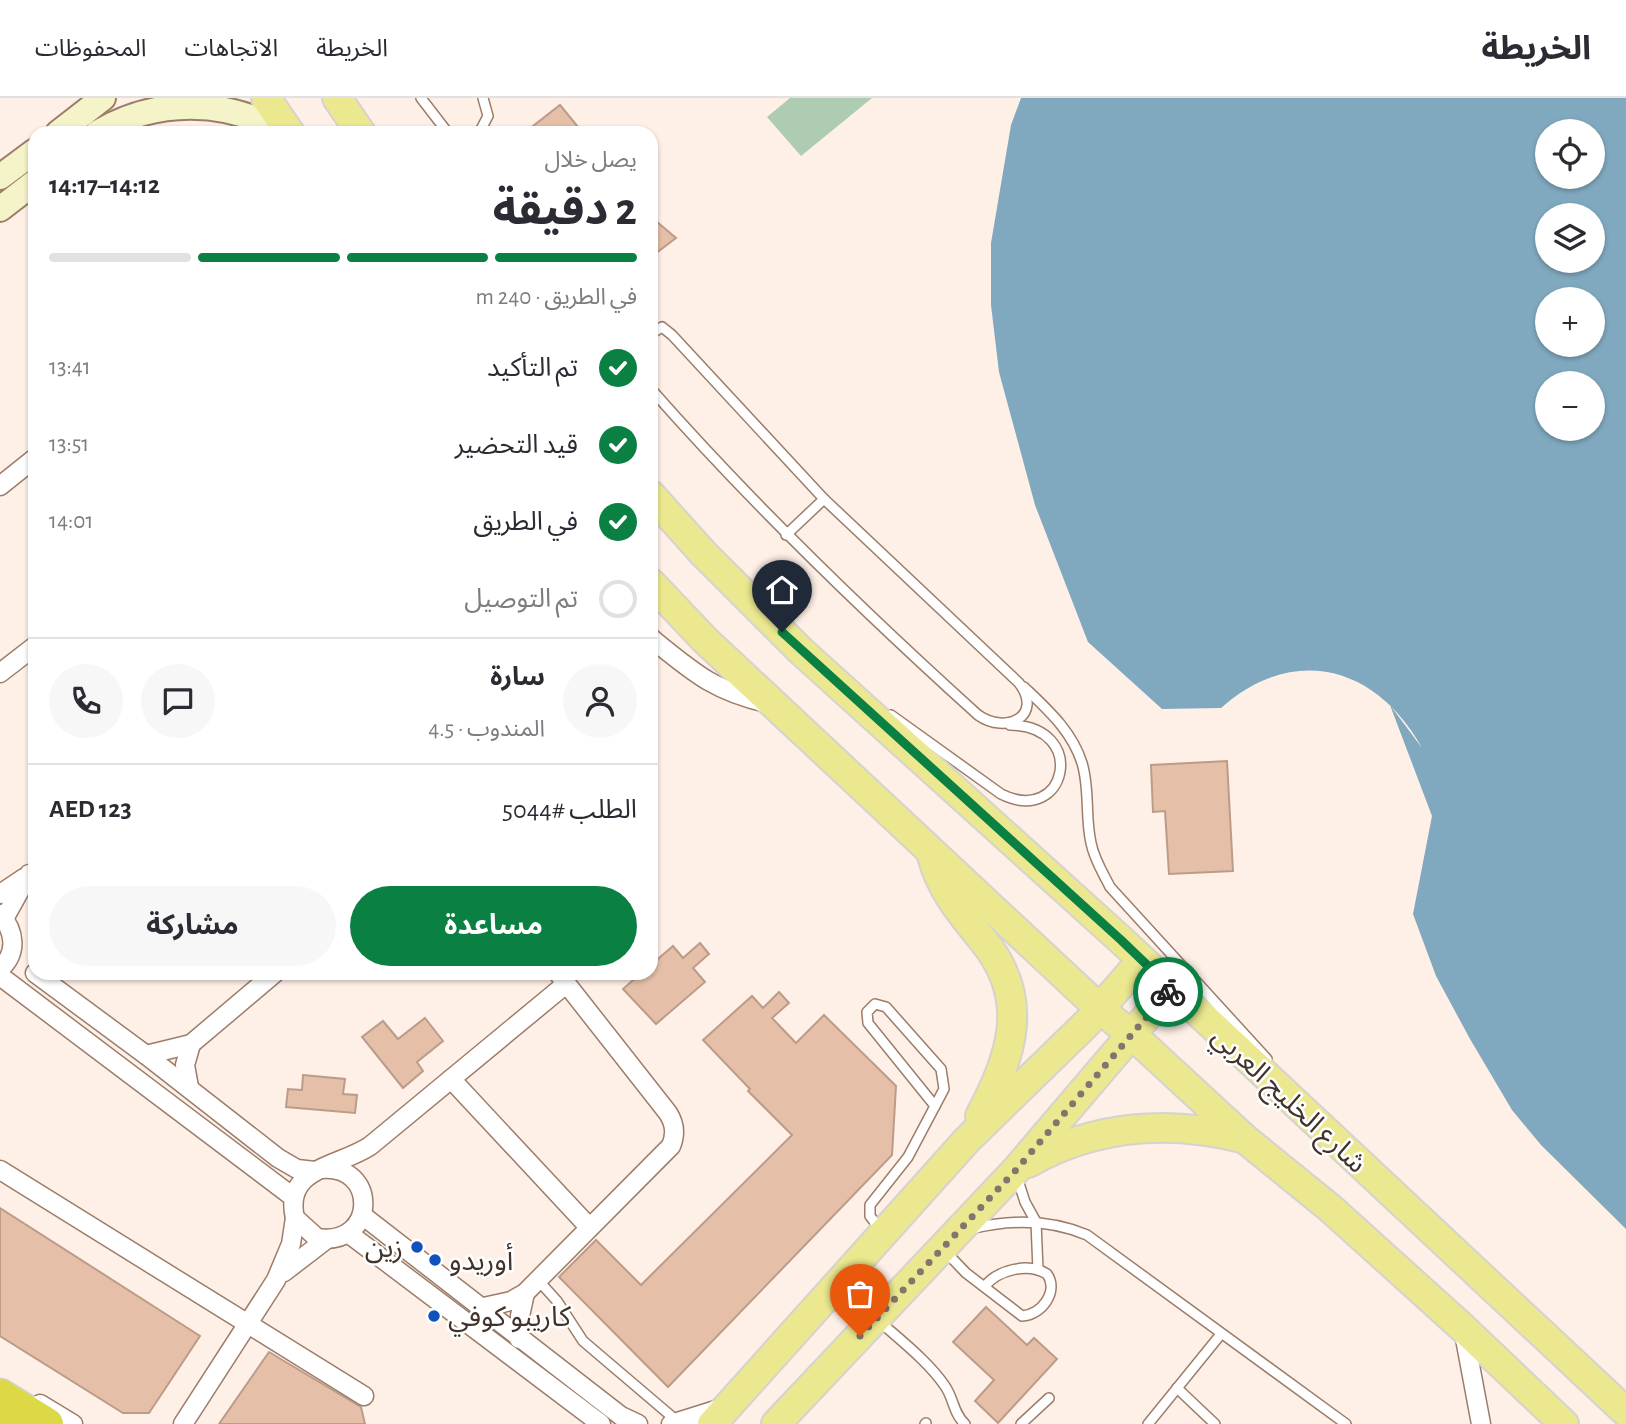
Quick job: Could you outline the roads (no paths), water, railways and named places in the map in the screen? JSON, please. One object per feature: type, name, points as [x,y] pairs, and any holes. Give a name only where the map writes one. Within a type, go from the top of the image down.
[{"type":"highway","points":[[0,1395],[47,1424]]},
{"type":"main road","points":[[67,126],[103,98]]},
{"type":"main road","points":[[107,126],[123,115],[172,98],[201,99],[234,107],[274,126]]},
{"type":"main road","points":[[266,98],[285,126]]},
{"type":"main road","points":[[337,98],[356,126]]},
{"type":"main road","points":[[0,177],[28,156]]},
{"type":"main road","points":[[0,209],[28,187]]},
{"type":"main road","name":"شارع الخليج العربي","points":[[658,503],[703,553],[801,651],[1142,960],[1626,1412]]},
{"type":"main road","name":"شارع الخليج العربي","points":[[658,590],[705,640],[1099,1008],[1245,1139],[1330,1208],[1564,1424]]},
{"type":"main road","points":[[930,850],[948,895],[999,965],[1011,1007],[1012,1036],[1005,1064],[967,1140]]},
{"type":"main road","points":[[720,1415],[967,1140],[1099,1008],[1142,960]]},
{"type":"main road","points":[[776,1424],[1016,1170],[1171,988]]},
{"type":"main road","points":[[1016,1170],[1063,1146],[1114,1131],[1167,1127],[1219,1132],[1245,1139]]},
{"type":"street","points":[[0,486],[28,464]]},
{"type":"street","points":[[658,644],[696,675],[720,690],[775,705]]},
{"type":"street","points":[[0,673],[28,651]]},
{"type":"street","points":[[0,894],[28,874]]},
{"type":"street","points":[[28,877],[2,917],[12,934],[5,962],[28,970]]},
{"type":"street","points":[[0,976],[293,1197]]},
{"type":"street","points":[[44,980],[189,1087],[287,1164],[344,1172],[360,1188]]},
{"type":"street","points":[[146,1055],[191,1044],[267,980]]},
{"type":"street","points":[[183,1424],[276,1280],[291,1244],[295,1219],[293,1197],[300,1181],[370,1146],[451,1079],[561,980]]},
{"type":"street","points":[[479,1308],[503,1303],[531,1287],[671,1146],[674,1126],[668,1113],[563,980]]},
{"type":"street","points":[[189,1087],[185,1065],[191,1044]]},
{"type":"street","points":[[451,1079],[589,1227]]},
{"type":"street","points":[[276,1280],[300,1257],[327,1240],[348,1233],[362,1215],[363,1197],[360,1188],[363,1166],[370,1146]]},
{"type":"street","points":[[0,1170],[364,1396]]},
{"type":"street","points":[[362,1215],[519,1339],[621,1416],[638,1424]]},
{"type":"street","points":[[295,1219],[317,1238],[327,1240]]},
{"type":"street","points":[[348,1233],[601,1424]]},
{"type":"street","points":[[519,1339],[520,1316],[531,1287]]},
{"type":"street","points":[[1463,1328],[1482,1424]]},
{"type":"street","points":[[0,1380],[73,1424]]},
{"type":"street","points":[[675,1423],[720,1415]]},
{"type":"lane","points":[[421,98],[443,126]]},
{"type":"lane","points":[[483,98],[488,116],[483,126]]},
{"type":"lane","points":[[658,330],[662,327],[672,335],[824,499],[1055,716],[1077,751],[1086,781],[1091,841],[1096,860],[1110,887],[1270,1063]]},
{"type":"lane","points":[[658,397],[786,535],[861,609],[978,715],[989,722],[1025,725],[1052,741],[1059,752],[1062,765],[1059,780],[1054,788],[1040,797],[1019,801],[1001,794],[801,651]]},
{"type":"lane","points":[[786,535],[824,499]]},
{"type":"lane","points":[[1004,724],[1019,719],[1026,711],[1027,697],[1019,683]]},
{"type":"lane","points":[[884,1233],[870,1216],[870,1205],[908,1157],[935,1106],[944,1089],[942,1069],[886,1007],[875,1004],[870,1007],[867,1012],[868,1023],[935,1106]]},
{"type":"lane","points":[[1279,1073],[1358,1163]]},
{"type":"lane","points":[[1016,1170],[1021,1192],[1036,1222],[1038,1270]]},
{"type":"lane","points":[[985,1286],[994,1276],[1004,1271],[1038,1270],[1050,1278],[1052,1292],[1031,1315],[1018,1315],[966,1273],[949,1241],[995,1224],[1036,1222],[1071,1228],[1102,1244],[1346,1424]]},
{"type":"lane","points":[[531,1287],[557,1301],[583,1341],[675,1423]]},
{"type":"lane","points":[[876,1318],[941,1381],[950,1395],[957,1415],[965,1424]]},
{"type":"lane","points":[[1148,1424],[1221,1334]]},
{"type":"lane","points":[[1177,1388],[1215,1424]]},
{"type":"lane","points":[[1021,1424],[1049,1398]]},
{"type":"water","points":[[1021,98],[1626,98],[1626,1229],[1541,1145],[1512,1110],[1436,976],[1413,914],[1432,816],[1391,707],[1357,682],[1331,673],[1304,671],[1276,676],[1248,688],[1221,708],[1162,709],[1088,642],[1035,505],[999,372],[991,305],[991,243],[1011,125]]},
{"type":"place","name":"زين","points":[[417,1247]]},
{"type":"place","name":"أوريدو","points":[[435,1260]]},
{"type":"place","name":"كاريبو كوفي","points":[[434,1316]]}]
